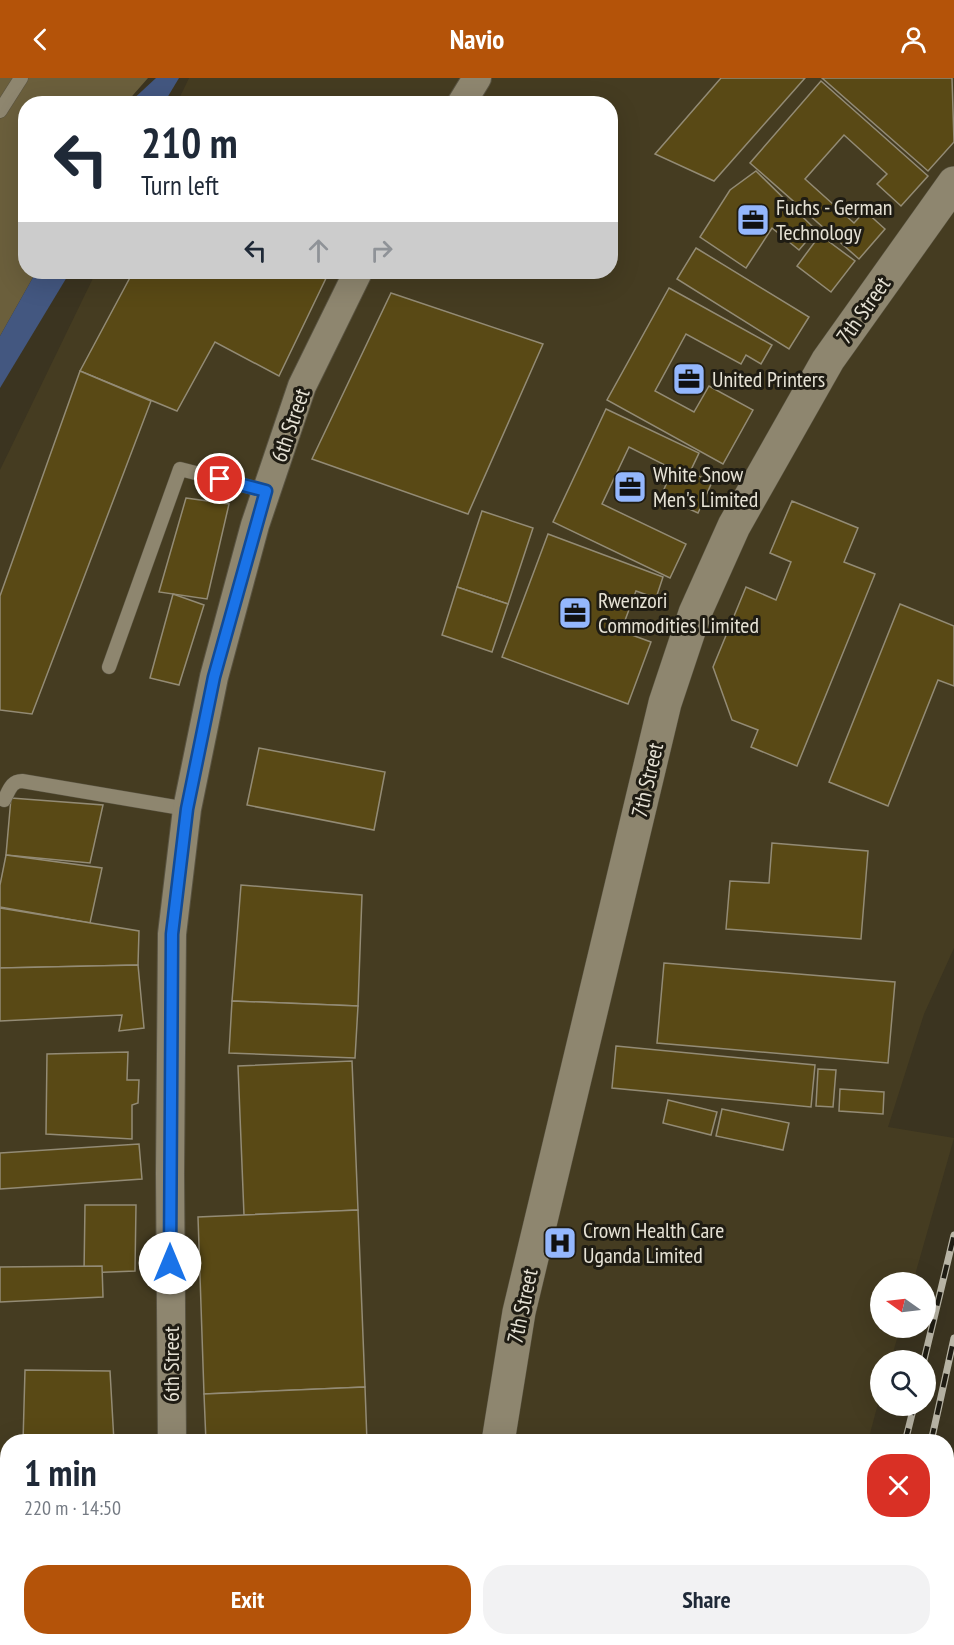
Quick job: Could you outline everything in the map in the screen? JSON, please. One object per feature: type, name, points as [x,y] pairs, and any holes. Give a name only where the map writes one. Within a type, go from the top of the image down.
[{"type":"street","points":[[466,96],[477,78]]},
{"type":"street","name":"7th Street","points":[[499,1434],[521,1301],[665,703],[694,613],[734,526],[828,360],[954,183]]},
{"type":"street","name":"6th Street","points":[[172,1434],[170,1174],[172,934],[187,809],[214,677],[266,491],[302,386],[355,279]]},
{"type":"lane","points":[[0,111],[21,78]]},
{"type":"lane","points":[[109,668],[180,468],[266,491]]},
{"type":"lane","points":[[4,800],[11,786],[16,781],[22,781],[187,809]]},
{"type":"shaded area","points":[[0,78],[148,78],[132,96],[18,96],[18,279],[32,279],[0,336]]},
{"type":"shaded area","points":[[189,78],[954,78],[954,948],[924,1014],[888,1127],[954,1138],[916,1272],[870,1272],[870,1338],[897,1338],[894,1350],[870,1350],[870,1416],[875,1416],[870,1434],[0,1434],[0,470],[93,279],[618,279],[618,96],[180,96]]},
{"type":"water","points":[[156,78],[179,78],[168,96],[137,96]]},
{"type":"water","points":[[32,279],[66,279],[0,388],[0,336]]},
{"type":"building","points":[[721,78],[805,78],[714,181],[655,154]]},
{"type":"building","points":[[822,78],[952,78],[954,142],[928,171]]},
{"type":"building","points":[[821,81],[928,176],[901,206],[877,184],[887,174],[844,135],[805,179],[854,223],[865,211],[885,229],[859,259],[750,163]]},
{"type":"building","points":[[756,171],[816,230],[799,250],[772,228],[746,268],[700,237],[730,190]]},
{"type":"building","points":[[820,235],[855,261],[831,292],[797,266]]},
{"type":"building","points":[[696,248],[809,317],[789,349],[677,279]]},
{"type":"building","points":[[129,279],[326,279],[279,376],[215,342],[177,411],[80,371]]},
{"type":"building","points":[[669,288],[772,345],[761,364],[746,355],[741,364],[686,334],[655,391],[694,412],[709,386],[753,410],[723,464],[607,400]]},
{"type":"building","points":[[391,293],[543,344],[468,514],[312,459]]},
{"type":"building","points":[[80,371],[151,401],[32,714],[0,710],[0,596]]},
{"type":"building","points":[[606,409],[699,453],[690,472],[712,482],[698,513],[661,496],[673,469],[629,447],[602,504],[686,544],[670,578],[553,522]]},
{"type":"building","points":[[186,498],[229,504],[207,599],[159,592]]},
{"type":"building","points":[[792,501],[858,528],[844,562],[875,574],[797,766],[751,747],[758,730],[732,720],[713,667],[746,587],[776,600],[791,562],[770,553]]},
{"type":"building","points":[[482,511],[533,528],[508,604],[457,587]]},
{"type":"building","points":[[548,534],[663,577],[656,598],[636,591],[621,631],[651,642],[628,704],[502,657]]},
{"type":"building","points":[[457,587],[508,604],[492,652],[442,635]]},
{"type":"building","points":[[173,594],[204,605],[179,685],[150,678]]},
{"type":"building","points":[[900,604],[954,626],[954,686],[938,680],[888,806],[829,782]]},
{"type":"building","points":[[259,748],[385,772],[374,830],[247,805]]},
{"type":"building","points":[[11,798],[103,805],[90,863],[6,855]]},
{"type":"building","points":[[772,843],[868,851],[861,939],[726,929],[730,881],[769,883]]},
{"type":"building","points":[[6,855],[102,868],[90,923],[0,907],[0,885]]},
{"type":"building","points":[[241,885],[362,895],[358,1006],[232,1001]]},
{"type":"building","points":[[0,908],[139,931],[138,965],[0,968]]},
{"type":"building","points":[[664,963],[895,982],[888,1063],[657,1043]]},
{"type":"building","points":[[138,965],[144,1028],[119,1031],[122,1015],[0,1021],[0,968]]},
{"type":"building","points":[[232,1001],[358,1006],[355,1058],[229,1053]]},
{"type":"building","points":[[616,1046],[815,1065],[811,1107],[612,1088]]},
{"type":"building","points":[[128,1052],[127,1080],[139,1080],[138,1103],[132,1105],[132,1139],[46,1134],[47,1054]]},
{"type":"building","points":[[352,1061],[358,1210],[244,1215],[238,1066]]},
{"type":"building","points":[[818,1069],[836,1070],[833,1107],[816,1106]]},
{"type":"building","points":[[840,1089],[884,1092],[883,1114],[839,1111]]},
{"type":"building","points":[[668,1100],[717,1112],[711,1135],[663,1123]]},
{"type":"building","points":[[722,1109],[789,1123],[783,1150],[716,1136]]},
{"type":"building","points":[[139,1144],[142,1179],[0,1189],[0,1153]]},
{"type":"building","points":[[85,1205],[136,1205],[135,1271],[84,1273]]},
{"type":"building","points":[[358,1210],[365,1387],[204,1394],[198,1217]]},
{"type":"building","points":[[102,1266],[103,1297],[0,1302],[0,1267]]},
{"type":"building","points":[[25,1370],[110,1371],[114,1434],[23,1434]]},
{"type":"building","points":[[365,1387],[367,1434],[206,1434],[204,1394]]},
{"type":"railway","points":[[926,1350],[954,1235]]},
{"type":"railway","points":[[933,1434],[954,1338]]},
{"type":"railway","points":[[907,1434],[912,1416]]},
{"type":"place","name":"Fuchs - German Technology","points":[[753,220]]},
{"type":"place","name":"United Printers","points":[[689,379]]},
{"type":"place","name":"White Snow Men's Limited","points":[[630,487]]},
{"type":"place","name":"Rwenzori Commodities Limited","points":[[575,613]]},
{"type":"place","name":"Crown Health Care Uganda Limited","points":[[560,1243]]},
{"type":"route","points":[[170,1263],[172,934],[187,809],[214,677],[266,491],[220,479]]}]
